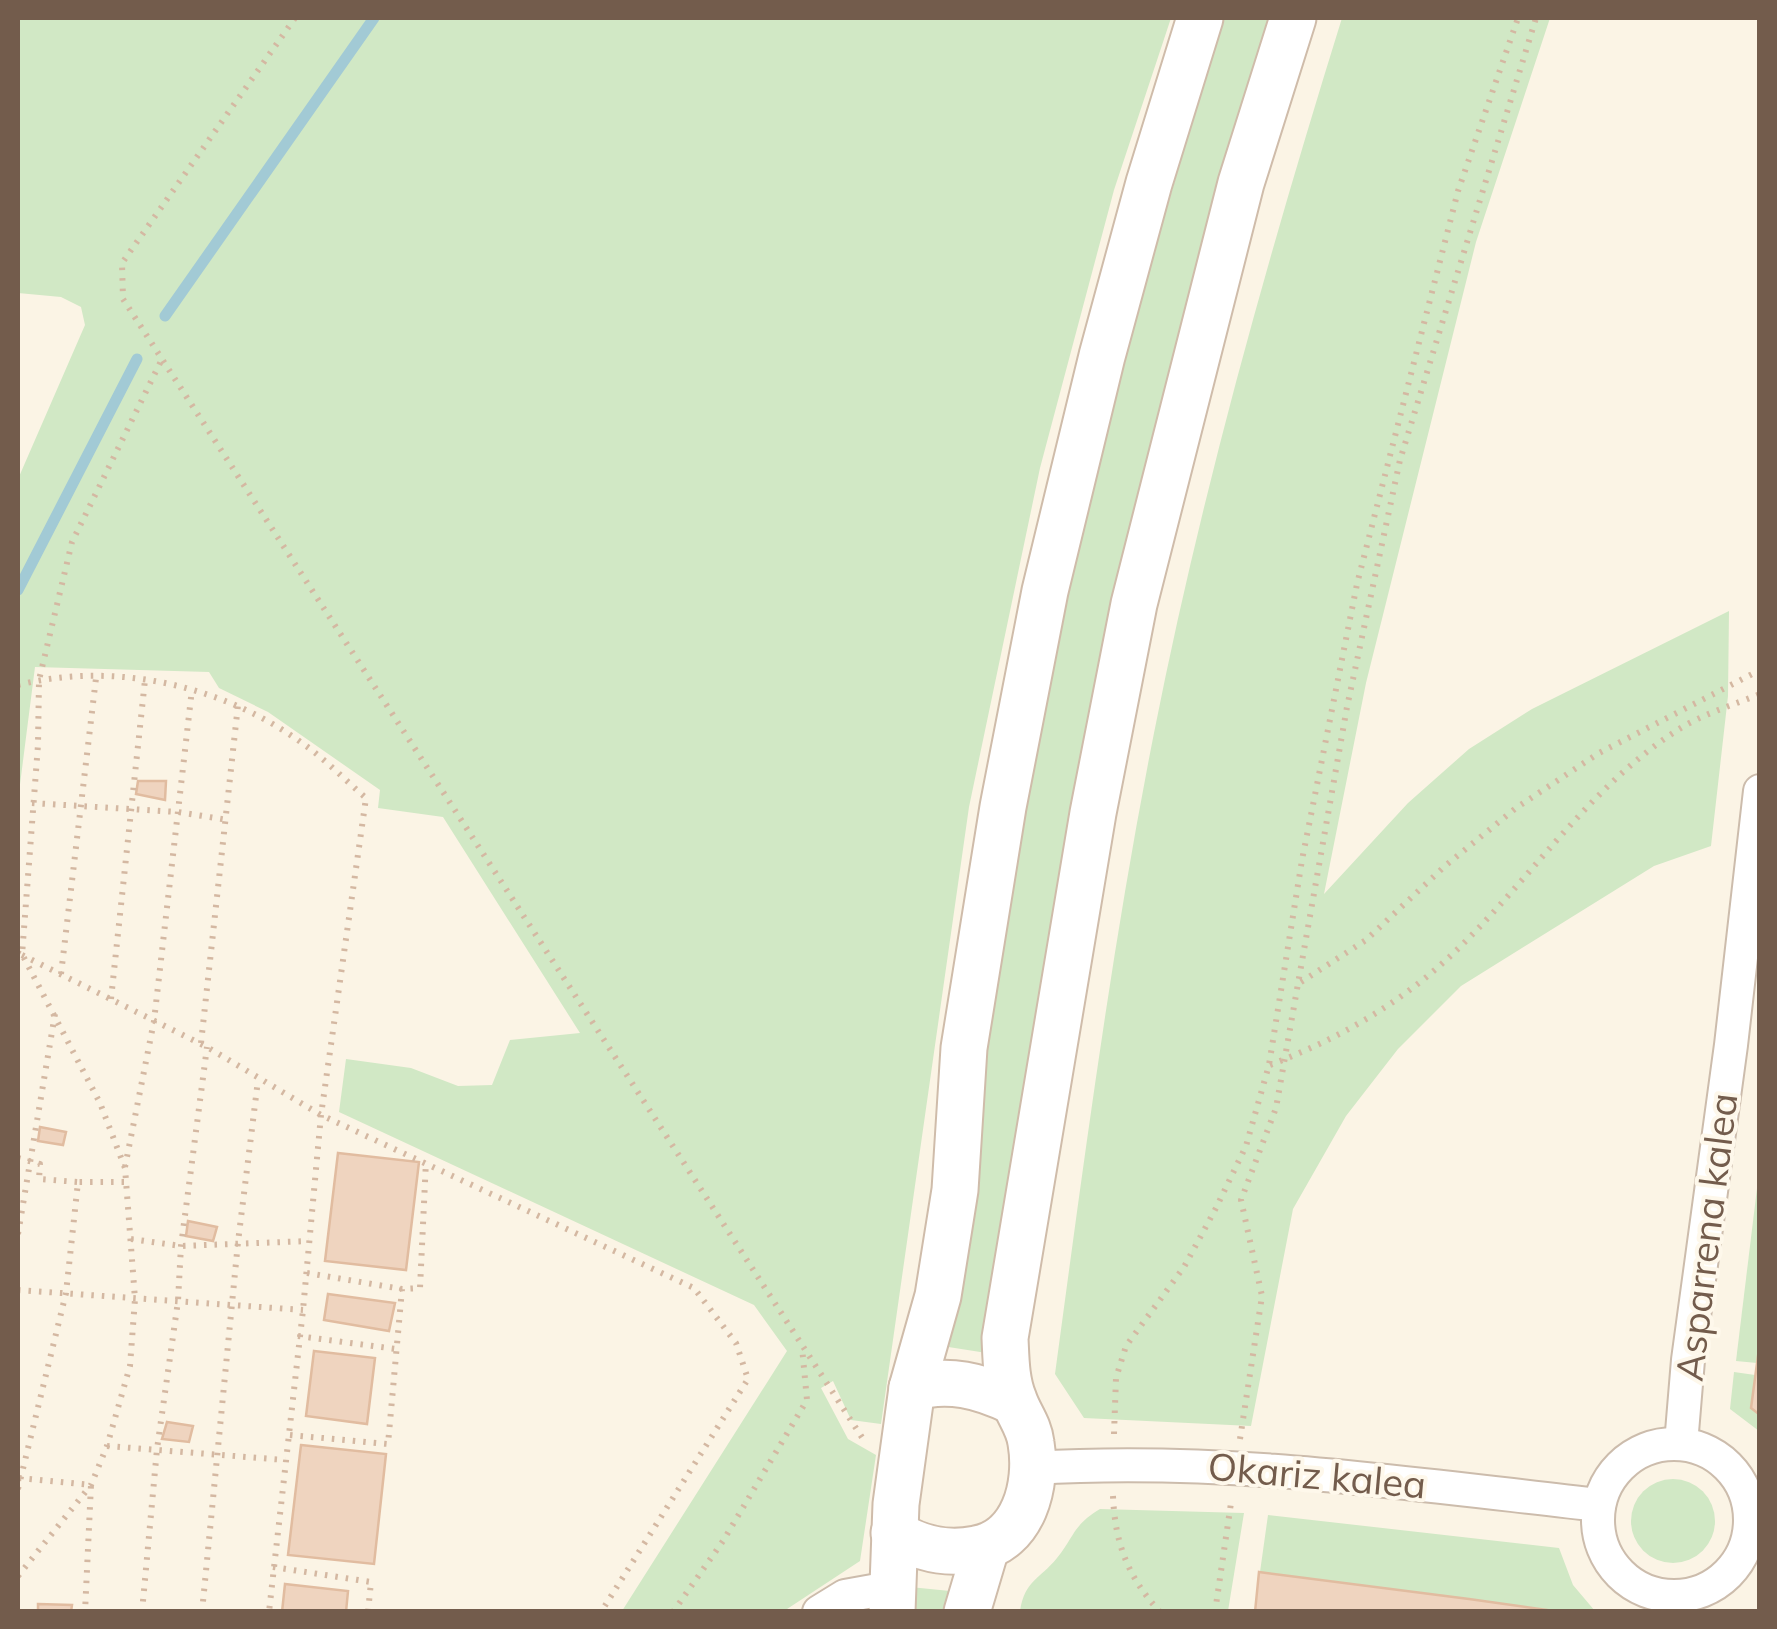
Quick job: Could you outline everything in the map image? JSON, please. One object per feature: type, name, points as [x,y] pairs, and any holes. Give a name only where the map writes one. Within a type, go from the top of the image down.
[{"type":"main road","points":[[894,1599],[894,1533],[912,1388],[938,1296],[955,1190],[964,1048],[1003,807],[1045,591],[1133,241],[1200,18]]},
{"type":"main road","points":[[894,1533],[911,1544],[934,1550],[986,1548],[1015,1526],[1028,1502],[1034,1468],[1026,1420],[1014,1402],[1005,1353],[1092,813],[1134,604],[1236,201],[1294,18]]},
{"type":"main road","points":[[912,1388],[927,1383],[955,1383],[983,1387],[1014,1402]]},
{"type":"main road","points":[[967,1612],[986,1548]]},
{"type":"street","name":"Asparrena kalea","points":[[1681,1444],[1760,791]]},
{"type":"street","points":[[1681,1444],[1710,1452],[1732,1471],[1747,1497],[1755,1527],[1732,1570],[1713,1586],[1659,1603],[1612,1565],[1600,1537],[1599,1505],[1609,1480],[1628,1459],[1653,1446],[1681,1444]]},
{"type":"street","name":"Okariz kalea","points":[[1034,1468],[1114,1463],[1346,1474],[1599,1505]]},
{"type":"street","points":[[819,1612],[845,1596],[894,1599]]},
{"type":"path","points":[[295,18],[122,263],[122,299],[864,1441],[902,1461]]},
{"type":"path","points":[[1160,1612],[1140,1590],[1119,1549],[1113,1498],[1116,1378],[1126,1346],[1184,1267],[1246,1146],[1269,1065],[1306,840],[1357,584],[1458,191],[1518,18]]},
{"type":"path","points":[[1240,1440],[1262,1296],[1241,1200],[1276,1108],[1346,707],[1400,460],[1536,18]]},
{"type":"path","points":[[125,1168],[100,1104],[55,1013],[19,957],[39,680],[72,542],[162,359]]},
{"type":"path","points":[[1300,983],[1366,940],[1445,866],[1516,808],[1600,752],[1760,670]]},
{"type":"path","points":[[61,974],[96,677]]},
{"type":"path","points":[[18,685],[96,677],[145,680],[192,689],[238,705],[302,742],[366,798],[321,1115],[304,1310],[268,1612]]},
{"type":"path","points":[[111,999],[145,680]]},
{"type":"path","points":[[18,1576],[90,1485],[107,1446],[130,1366],[134,1299],[125,1168],[154,1020],[192,689]]},
{"type":"path","points":[[1269,1065],[1372,1019],[1444,961],[1602,791],[1645,754],[1679,728],[1760,694]]},
{"type":"path","points":[[142,1612],[157,1449],[178,1301],[238,705]]},
{"type":"path","points":[[32,803],[178,812],[228,820]]},
{"type":"path","points":[[19,957],[204,1045],[321,1115],[694,1288],[736,1343],[748,1379],[601,1612]]},
{"type":"path","points":[[18,1234],[55,1013]]},
{"type":"path","points":[[202,1612],[258,1080]]},
{"type":"path","points":[[18,1158],[40,1164],[40,1178],[124,1182]]},
{"type":"path","points":[[307,1273],[402,1289],[420,1288],[426,1161]]},
{"type":"path","points":[[18,1489],[66,1294],[78,1182]]},
{"type":"path","points":[[130,1239],[181,1246],[309,1240]]},
{"type":"path","points":[[290,1435],[388,1444],[402,1289]]},
{"type":"path","points":[[18,1290],[304,1310]]},
{"type":"path","points":[[298,1336],[396,1349]]},
{"type":"path","points":[[673,1612],[723,1540],[807,1400],[802,1344]]},
{"type":"path","points":[[107,1446],[285,1460]]},
{"type":"path","points":[[20,1477],[90,1485]]},
{"type":"path","points":[[85,1612],[90,1485]]},
{"type":"path","points":[[1214,1612],[1230,1503]]},
{"type":"path","points":[[273,1567],[371,1582],[368,1612]]},
{"type":"green space","points":[[18,18],[1171,18],[1114,190],[1040,468],[969,807],[881,1424],[851,1420],[833,1381],[821,1388],[848,1439],[876,1455],[860,1561],[784,1611],[622,1611],[787,1351],[754,1305],[339,1112],[346,1059],[411,1068],[458,1086],[492,1085],[510,1040],[580,1033],[443,817],[378,808],[380,790],[268,712],[219,688],[209,672],[35,667],[18,800],[18,479],[85,325],[81,307],[61,297],[18,293]]},
{"type":"green space","points":[[1224,18],[1273,18],[1195,269],[1104,642],[993,1354],[942,1346],[1009,907],[1074,565],[1133,329]]},
{"type":"green space","points":[[1342,18],[1550,18],[1476,242],[1366,683],[1324,894],[1408,803],[1469,749],[1532,709],[1729,611],[1728,696],[1711,846],[1654,866],[1461,986],[1398,1049],[1346,1116],[1293,1209],[1251,1426],[1084,1418],[1055,1374],[1100,1053],[1139,813],[1215,462],[1263,283]]},
{"type":"green space","points":[[1759,1172],[1760,1341],[1757,1363],[1736,1361]]},
{"type":"green space","points":[[1734,1372],[1755,1375],[1751,1408],[1759,1415],[1759,1431],[1730,1409]]},
{"type":"green space","points":[[1673,1479],[1689,1482],[1703,1491],[1712,1505],[1712,1537],[1703,1551],[1689,1560],[1673,1563],[1657,1560],[1643,1551],[1634,1537],[1631,1521],[1634,1505],[1643,1491],[1657,1482]]},
{"type":"green space","points":[[1100,1509],[1244,1513],[1228,1611],[1020,1611],[1029,1586],[1057,1558],[1079,1526]]},
{"type":"green space","points":[[1268,1515],[1559,1548],[1573,1585],[1595,1611],[1561,1611],[1260,1572]]},
{"type":"green space","points":[[910,1587],[960,1592],[957,1611],[906,1612]]},
{"type":"building","points":[[138,781],[166,781],[165,800],[136,794]]},
{"type":"building","points":[[40,1127],[66,1132],[63,1145],[38,1141]]},
{"type":"building","points":[[338,1153],[419,1162],[406,1270],[325,1261]]},
{"type":"building","points":[[188,1221],[217,1227],[213,1241],[186,1236]]},
{"type":"building","points":[[328,1294],[395,1303],[389,1331],[324,1320]]},
{"type":"building","points":[[1760,1341],[1760,1415],[1751,1408]]},
{"type":"building","points":[[314,1351],[375,1358],[367,1424],[306,1416]]},
{"type":"building","points":[[167,1422],[193,1426],[189,1442],[162,1439]]},
{"type":"building","points":[[301,1445],[386,1454],[374,1564],[288,1555]]},
{"type":"building","points":[[1259,1572],[1469,1599],[1561,1612],[1255,1612]]},
{"type":"building","points":[[285,1584],[348,1591],[346,1612],[282,1612]]},
{"type":"building","points":[[38,1604],[72,1605],[71,1612],[38,1612]]},
{"type":"waterway","points":[[165,316],[374,18]]},
{"type":"waterway","points":[[18,590],[137,359]]}]
